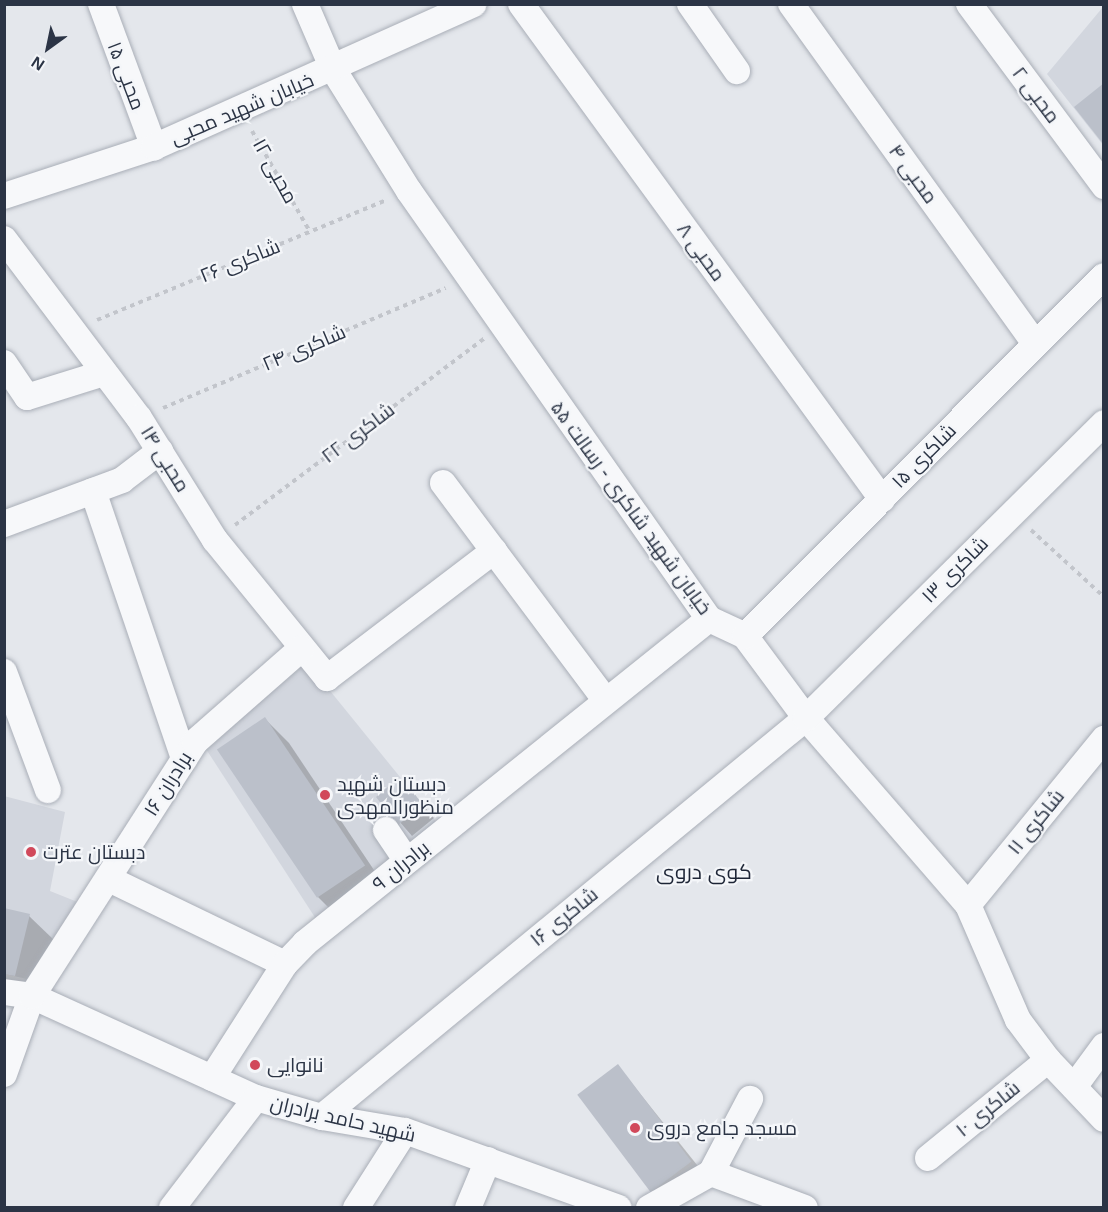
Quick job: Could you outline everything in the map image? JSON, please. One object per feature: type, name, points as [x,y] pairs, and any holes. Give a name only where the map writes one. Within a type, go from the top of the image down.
[{"type":"street","name":"محبی ۱۵","points":[[101,4],[154,147]]},
{"type":"street","name":"خیابان شهید شاکری - رسالت ۵۵","points":[[306,4],[333,69],[409,191],[501,326],[709,619],[745,636],[806,718],[968,904],[1018,1020],[1048,1060],[1104,1119]]},
{"type":"street","name":"خیابان شهید محبی","points":[[4,196],[154,147],[333,69],[473,4]]},
{"type":"street","name":"محبی ۸","points":[[521,4],[882,499]]},
{"type":"street","points":[[690,4],[737,71]]},
{"type":"street","name":"محبی ۴","points":[[791,4],[1035,344]]},
{"type":"street","name":"محبی ۲","points":[[969,4],[1104,186]]},
{"type":"street","name":"محبی ۱۴","points":[[4,239],[139,418],[215,540],[301,649],[327,678],[494,551]]},
{"type":"street","name":"شاکری ۱۵","points":[[745,636],[1104,276]]},
{"type":"street","points":[[4,363],[27,397],[104,373]]},
{"type":"street","name":"شاکری ۱۳","points":[[806,718],[1104,423]]},
{"type":"street","points":[[4,524],[122,480],[160,451]]},
{"type":"street","points":[[443,483],[606,702]]},
{"type":"street","points":[[93,491],[184,759]]},
{"type":"street","name":"برادران ۹","points":[[212,1078],[285,964],[305,943],[709,619]]},
{"type":"street","name":"برادران ۱۶","points":[[4,1074],[32,996],[195,742],[301,649]]},
{"type":"street","points":[[4,672],[48,790]]},
{"type":"street","name":"شاکری ۱۶","points":[[322,1117],[806,718]]},
{"type":"street","name":"شاکری ۱۱","points":[[968,904],[1104,739]]},
{"type":"street","points":[[386,830],[406,861]]},
{"type":"street","points":[[109,879],[285,964]]},
{"type":"street","name":"شهید حامد برادران","points":[[4,992],[32,996],[256,1098],[322,1117],[405,1131],[620,1208]]},
{"type":"street","points":[[1074,1087],[1104,1046]]},
{"type":"street","name":"شاکری ۱۰","points":[[928,1158],[1048,1060]]},
{"type":"street","points":[[172,1208],[256,1098]]},
{"type":"street","points":[[649,1208],[711,1173],[750,1099]]},
{"type":"street","points":[[356,1208],[405,1131]]},
{"type":"street","points":[[468,1208],[488,1160]]},
{"type":"street","points":[[711,1173],[805,1208]]},
{"type":"path","name":"محبی ۱۲","points":[[240,109],[310,232]]},
{"type":"path","name":"شاکری ۲۶","points":[[71,330],[409,191]]},
{"type":"path","name":"شاکری ۲۴","points":[[139,418],[469,279]]},
{"type":"path","name":"شاکری ۲۲","points":[[215,540],[501,326]]},
{"type":"path","points":[[1013,513],[1104,597]]},
{"type":"shaded area","points":[[1103,7],[1103,145],[1047,74]]},
{"type":"shaded area","name":"دبستان شهید منظورالمهدی","points":[[305,660],[439,825],[316,919],[206,749]]},
{"type":"shaded area","name":"دبستان عترت","points":[[4,796],[65,812],[50,891],[80,903],[31,980],[5,974]]},
{"type":"building","points":[[1104,83],[1104,145],[1074,107]]},
{"type":"building","name":"دبستان شهید منظورالمهدی","points":[[265,717],[365,865],[317,898],[217,749]]},
{"type":"building","points":[[407,784],[423,805],[398,825],[376,797],[388,787],[394,795]]},
{"type":"building","name":"دبستان عترت","points":[[4,908],[30,914],[15,976],[4,974]]},
{"type":"building","name":"مسجد جامع دروی","points":[[618,1064],[691,1161],[651,1192],[577,1095]]},
{"type":"place","name":"دبستان شهید منظورالمهدی","points":[[325,795]]},
{"type":"place","name":"دبستان عترت","points":[[31,852]]},
{"type":"place","name":"نانوایی","points":[[255,1065]]},
{"type":"place","name":"مسجد جامع دروی","points":[[635,1128]]},
{"type":"district","name":"کوی دروی","points":[[704,872]]}]
